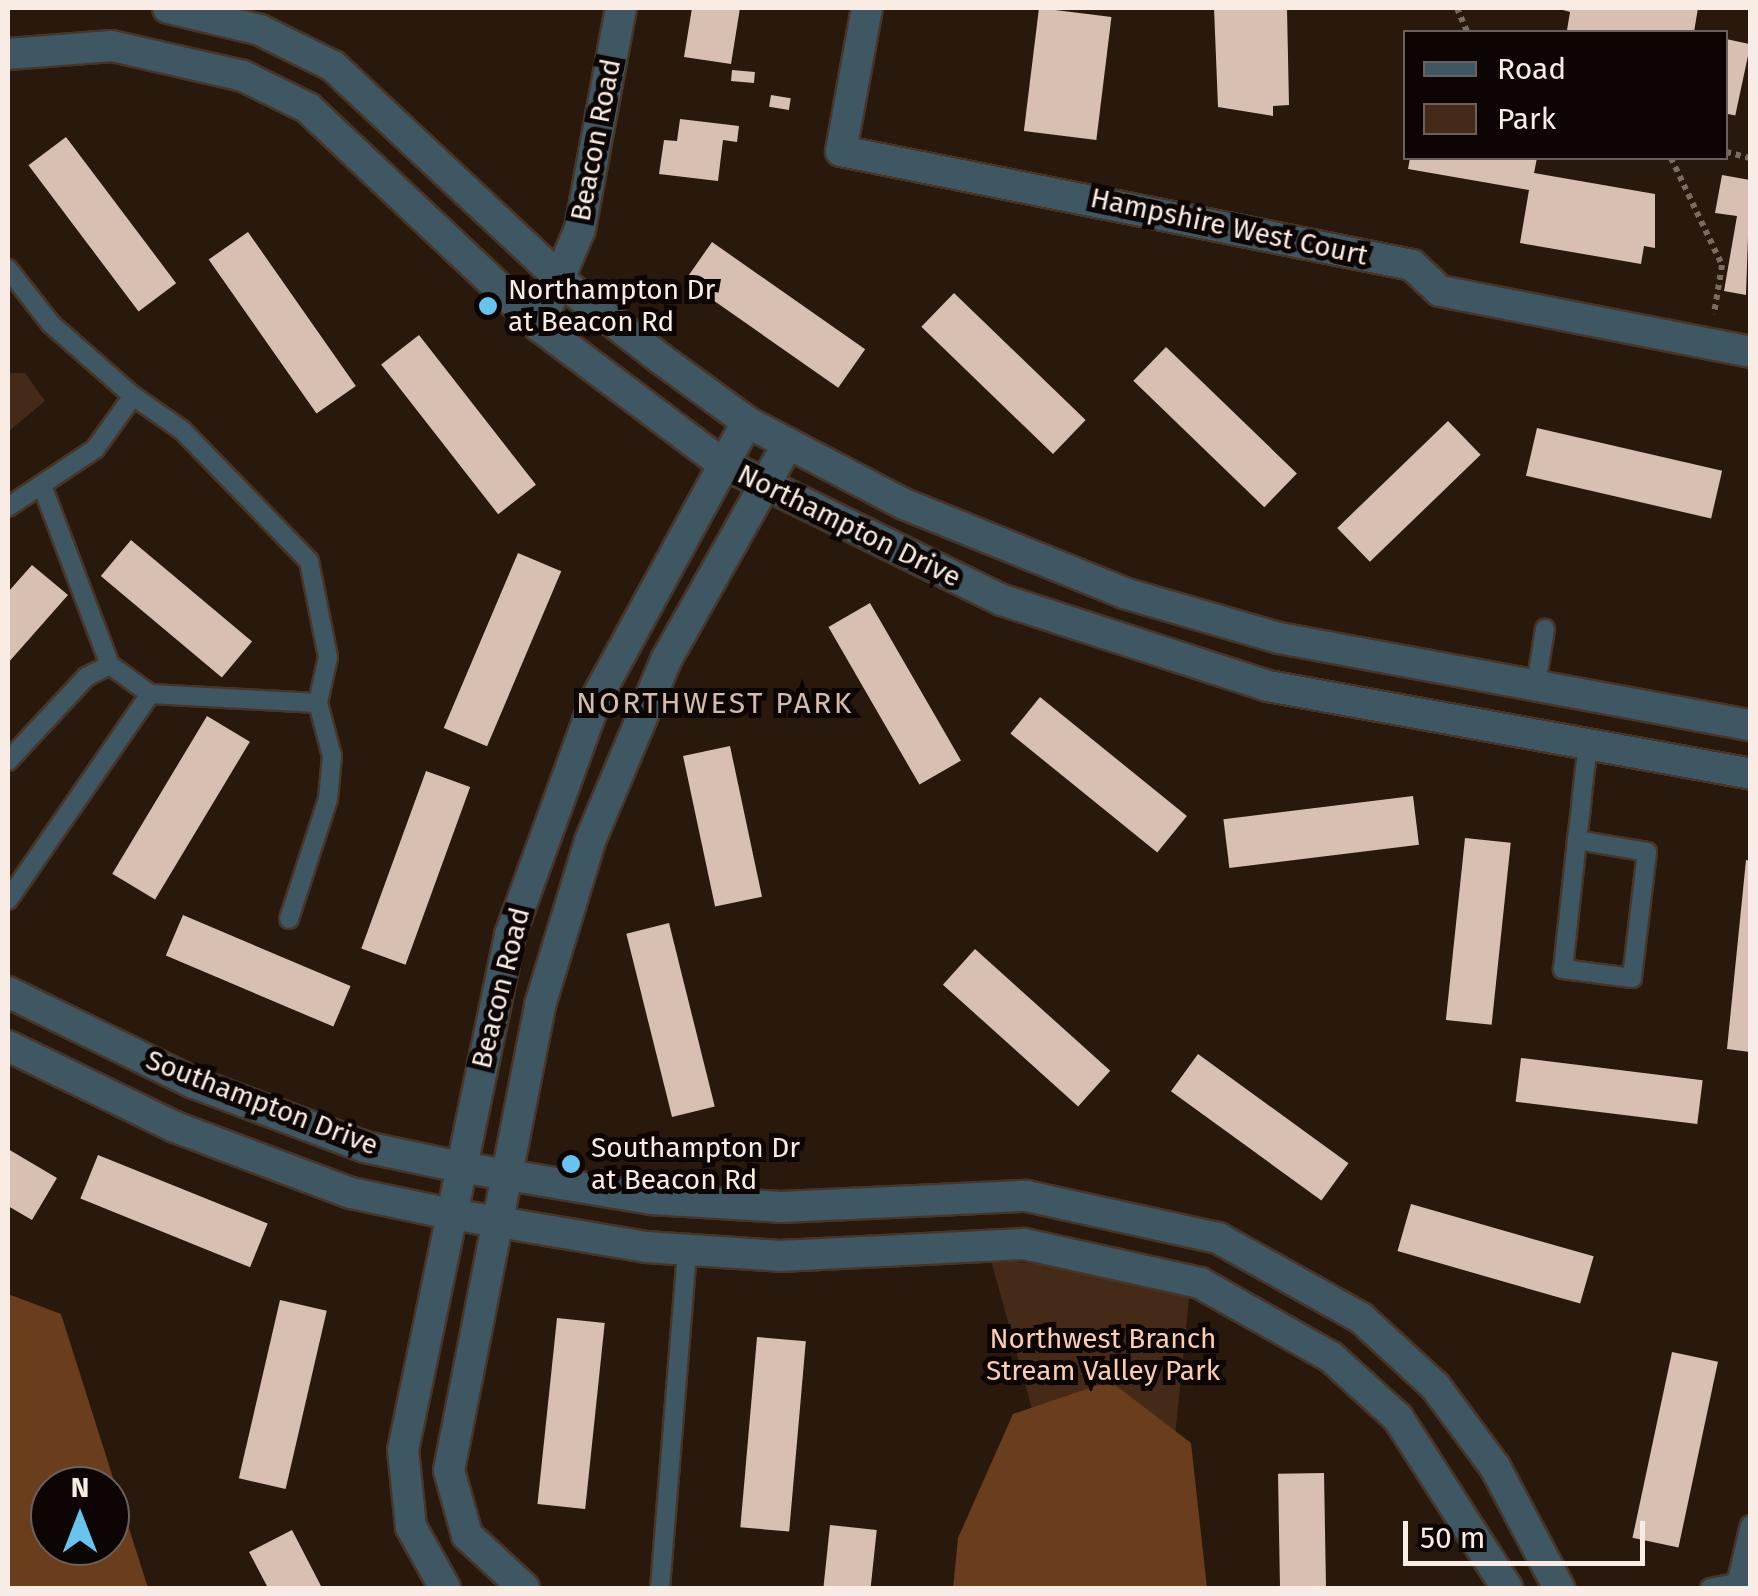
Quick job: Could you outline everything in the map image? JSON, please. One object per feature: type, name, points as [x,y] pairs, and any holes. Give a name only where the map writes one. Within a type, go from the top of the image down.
[{"type":"street","name":"Northampton Drive","points":[[168,8],[260,30],[333,66],[560,276],[746,422],[1020,556],[1124,593],[1279,638],[1750,725]]},
{"type":"street","name":"Beacon Road","points":[[539,326],[580,229],[621,8]]},
{"type":"street","name":"Hampshire West Court","points":[[867,8],[841,152],[1412,265],[1440,291],[1750,352]]},
{"type":"street","name":"Northampton Drive","points":[[8,54],[130,50],[242,76],[308,108],[539,326],[720,462],[764,488],[1108,639],[1268,686],[1750,774]]},
{"type":"street","name":"Beacon Road","points":[[445,1588],[411,1528],[403,1450],[510,935],[561,782],[720,462],[746,422]]},
{"type":"street","name":"Beacon Road","points":[[524,1588],[467,1535],[449,1470],[540,1005],[590,841],[666,660],[787,445]]},
{"type":"street","name":"Southampton Drive","points":[[8,992],[194,1082],[365,1146],[460,1167],[780,1208],[1028,1196],[1218,1238],[1361,1318],[1434,1386],[1496,1467],[1559,1588]]},
{"type":"street","name":"Southampton Drive","points":[[8,1046],[174,1127],[351,1194],[451,1214],[686,1250],[780,1256],[1024,1244],[1200,1283],[1331,1357],[1398,1418],[1507,1588]]},
{"type":"lane","points":[[8,268],[51,324],[134,396],[182,430],[309,561],[328,657],[318,703],[332,756],[328,798],[289,919]]},
{"type":"lane","points":[[8,507],[43,488],[95,449],[134,396]]},
{"type":"lane","points":[[43,488],[110,665],[150,694],[318,703]]},
{"type":"lane","points":[[1536,685],[1545,629]]},
{"type":"lane","points":[[8,760],[86,678],[110,665]]},
{"type":"lane","points":[[8,900],[150,694]]},
{"type":"lane","points":[[1577,840],[1647,852],[1632,978],[1562,969],[1588,744]]},
{"type":"lane","points":[[660,1588],[686,1250]]},
{"type":"lane","points":[[1710,1588],[1744,1578],[1750,1525]]},
{"type":"path","points":[[1671,160],[1722,265],[1709,344]]},
{"type":"green space","points":[[8,373],[25,373],[45,401],[8,432]]},
{"type":"green space","name":"Northwest Branch Stream Valley Park","points":[[991,1260],[1086,1268],[1189,1298],[1171,1476],[1038,1431]]},
{"type":"shaded area","points":[[8,1294],[61,1314],[109,1466],[30,1466],[30,1566],[130,1566],[130,1531],[148,1588],[8,1588]]},
{"type":"shaded area","points":[[1110,1381],[1191,1443],[1207,1588],[953,1588],[958,1538],[1013,1414]]},
{"type":"building","points":[[692,8],[740,8],[731,64],[684,57]]},
{"type":"building","points":[[1039,8],[1111,17],[1096,140],[1024,131]]},
{"type":"building","points":[[1214,8],[1287,8],[1289,105],[1273,106],[1273,116],[1218,107]]},
{"type":"building","points":[[1556,8],[1698,8],[1694,30],[1567,30],[1570,12]]},
{"type":"building","points":[[1728,39],[1750,44],[1735,116],[1728,114]]},
{"type":"building","points":[[732,70],[755,72],[754,83],[731,81]]},
{"type":"building","points":[[771,95],[791,98],[789,110],[769,107]]},
{"type":"building","points":[[680,119],[739,126],[737,142],[723,140],[718,181],[659,174],[664,140],[677,141]]},
{"type":"building","points":[[66,137],[176,283],[139,311],[28,165]]},
{"type":"building","points":[[1410,160],[1537,160],[1534,173],[1655,194],[1655,248],[1644,246],[1641,264],[1520,243],[1529,190],[1408,169]]},
{"type":"building","points":[[1722,175],[1750,180],[1746,295],[1724,291],[1737,216],[1715,213]]},
{"type":"building","points":[[248,232],[356,386],[317,414],[209,260]]},
{"type":"building","points":[[712,242],[865,349],[838,388],[685,281]]},
{"type":"building","points":[[954,293],[1086,420],[1053,454],[921,327]]},
{"type":"building","points":[[419,335],[536,485],[498,514],[381,365]]},
{"type":"building","points":[[1166,347],[1297,473],[1264,507],[1133,381]]},
{"type":"building","points":[[1448,421],[1481,455],[1370,562],[1337,528]]},
{"type":"building","points":[[1537,428],[1722,471],[1711,518],[1526,476]]},
{"type":"building","points":[[131,540],[252,642],[222,678],[101,576]]},
{"type":"building","points":[[518,553],[561,571],[487,746],[444,728]]},
{"type":"building","points":[[32,565],[68,595],[8,663],[8,592]]},
{"type":"building","points":[[870,603],[961,761],[919,785],[828,627]]},
{"type":"building","points":[[1040,697],[1187,816],[1157,852],[1010,734]]},
{"type":"building","points":[[207,716],[250,742],[155,899],[112,874]]},
{"type":"building","points":[[730,746],[762,897],[715,907],[683,756]]},
{"type":"building","points":[[426,771],[470,787],[406,965],[361,949]]},
{"type":"building","points":[[1413,796],[1419,845],[1229,868],[1223,819]]},
{"type":"building","points":[[1465,838],[1511,843],[1492,1025],[1446,1020]]},
{"type":"building","points":[[1746,860],[1750,861],[1750,1052],[1727,1049]]},
{"type":"building","points":[[183,915],[351,986],[333,1027],[166,956]]},
{"type":"building","points":[[669,923],[715,1106],[672,1117],[626,934]]},
{"type":"building","points":[[975,949],[1110,1071],[1078,1106],[943,985]]},
{"type":"building","points":[[1198,1054],[1348,1163],[1321,1201],[1171,1091]]},
{"type":"building","points":[[1521,1058],[1703,1080],[1697,1124],[1516,1102]]},
{"type":"building","points":[[8,1149],[57,1178],[32,1220],[8,1206]]},
{"type":"building","points":[[98,1155],[268,1224],[250,1267],[80,1199]]},
{"type":"building","points":[[1411,1204],[1594,1256],[1580,1303],[1397,1251]]},
{"type":"building","points":[[280,1300],[327,1311],[286,1489],[239,1478]]},
{"type":"building","points":[[557,1318],[605,1323],[585,1509],[537,1504]]},
{"type":"building","points":[[757,1337],[806,1341],[789,1532],[740,1527]]},
{"type":"building","points":[[1672,1352],[1718,1362],[1678,1548],[1632,1538]]},
{"type":"building","points":[[1324,1473],[1326,1588],[1280,1588],[1278,1474]]},
{"type":"building","points":[[830,1525],[877,1530],[871,1588],[823,1588]]},
{"type":"building","points":[[292,1530],[322,1588],[268,1588],[249,1552]]},
{"type":"place","name":"Northampton Dr at Beacon Rd","points":[[488,306]]},
{"type":"place","name":"Southampton Dr at Beacon Rd","points":[[571,1164]]},
{"type":"district","name":"NORTHWEST PARK","points":[[715,703]]}]
